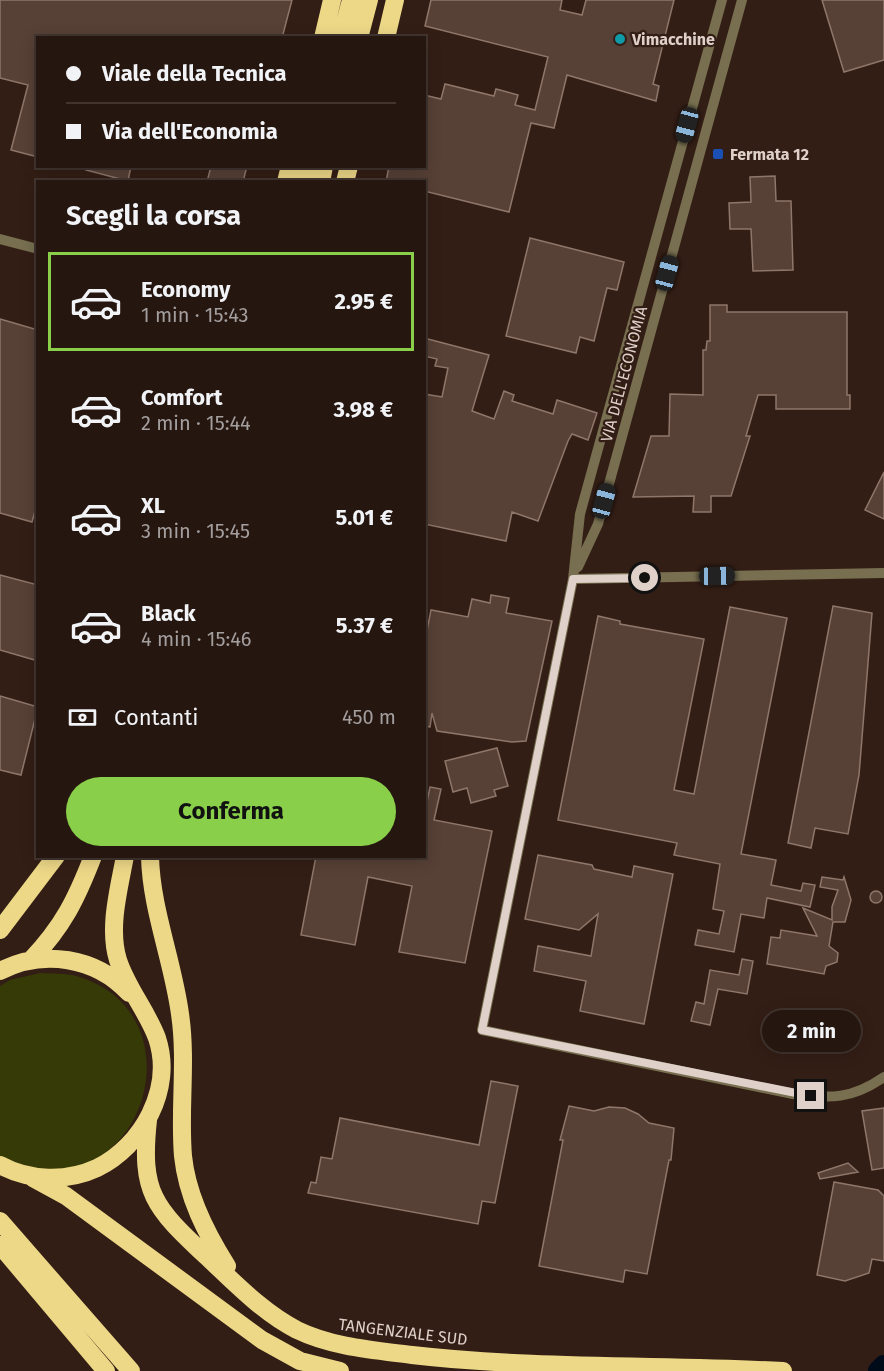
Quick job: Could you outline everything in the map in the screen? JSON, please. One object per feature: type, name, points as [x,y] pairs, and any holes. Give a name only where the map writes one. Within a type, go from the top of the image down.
[{"type":"highway","points":[[323,36],[332,0]]},
{"type":"highway","points":[[342,36],[351,0]]},
{"type":"highway","points":[[360,36],[369,0]]},
{"type":"highway","points":[[386,36],[395,0]]},
{"type":"highway","points":[[0,930],[54,858]]},
{"type":"highway","points":[[31,960],[56,934],[80,890],[92,858]]},
{"type":"highway","points":[[28,1176],[62,1178],[90,1171],[122,1152],[148,1120],[154,1105],[161,1068],[157,1040],[119,961],[114,933],[125,858]]},
{"type":"highway","points":[[150,858],[150,877],[174,975],[181,1017],[183,1156],[192,1198],[209,1238],[240,1288]]},
{"type":"highway","points":[[0,971],[31,960],[50,958],[76,961],[96,968],[120,983],[143,1007]]},
{"type":"highway","name":"TANGENZIALE SUD","points":[[148,1120],[144,1154],[147,1185],[159,1208],[240,1288],[297,1330],[329,1342],[368,1350],[515,1363],[682,1366],[783,1371]]},
{"type":"highway","points":[[0,1164],[66,1196],[262,1340],[300,1361],[340,1371]]},
{"type":"highway","points":[[0,1221],[127,1366]]},
{"type":"highway","points":[[0,1245],[106,1371]]},
{"type":"street","name":"VIA DELL'ECONOMIA","points":[[722,0],[580,514],[573,579],[482,1030],[793,1094],[829,1099],[863,1092],[884,1077]]},
{"type":"street","name":"VIA DELL'ECONOMIA","points":[[573,579],[598,524],[742,0]]},
{"type":"street","points":[[0,239],[36,248]]},
{"type":"street","points":[[573,579],[884,573]]},
{"type":"green space","points":[[40,973],[72,975],[114,995],[138,1027],[147,1065],[141,1104],[121,1138],[91,1161],[50,1170],[0,1157],[0,986],[10,980]]},
{"type":"building","points":[[0,0],[292,0],[283,36],[36,36],[36,156],[11,150],[28,85],[0,78]]},
{"type":"building","points":[[431,0],[562,0],[560,10],[582,15],[586,0],[674,0],[653,84],[659,86],[656,101],[567,75],[554,128],[531,123],[509,212],[426,191],[426,180],[386,180],[389,168],[426,168],[426,95],[441,99],[445,84],[494,96],[496,89],[518,95],[515,105],[535,110],[548,57],[425,26]]},
{"type":"building","points":[[822,0],[884,0],[884,60],[844,72]]},
{"type":"building","points":[[86,168],[131,168],[128,180],[86,170]]},
{"type":"building","points":[[210,168],[246,168],[244,180],[208,180]]},
{"type":"building","points":[[775,176],[776,201],[791,201],[793,270],[753,271],[751,229],[730,229],[729,203],[751,202],[750,177]]},
{"type":"building","points":[[530,238],[624,262],[617,290],[607,288],[594,341],[580,337],[576,353],[506,336]]},
{"type":"building","points":[[710,305],[727,305],[727,312],[847,312],[847,395],[850,395],[850,409],[776,409],[776,395],[758,395],[746,436],[750,436],[731,496],[711,496],[711,512],[693,512],[694,496],[633,497],[651,436],[669,436],[670,394],[703,395],[703,350],[706,350],[707,341],[710,341]]},
{"type":"building","points":[[0,319],[36,329],[36,507],[32,522],[0,513]]},
{"type":"building","points":[[426,339],[489,355],[472,411],[494,419],[504,391],[514,395],[512,401],[553,414],[557,400],[597,413],[588,440],[572,434],[568,441],[538,521],[512,512],[506,541],[426,524],[426,394],[442,397],[448,368],[435,366],[437,359],[426,356]]},
{"type":"building","points":[[884,472],[884,519],[865,510]]},
{"type":"building","points":[[0,575],[36,584],[36,660],[0,650]]},
{"type":"building","points":[[491,595],[509,598],[506,613],[552,621],[526,741],[512,742],[437,731],[432,713],[430,727],[426,726],[426,636],[431,610],[468,617],[472,599],[490,603]]},
{"type":"building","points":[[833,606],[872,613],[859,775],[848,834],[815,828],[811,848],[788,843]]},
{"type":"building","points":[[730,607],[787,618],[741,854],[776,860],[771,885],[801,891],[803,883],[815,885],[810,907],[767,898],[764,918],[741,914],[734,952],[695,945],[698,930],[719,934],[724,911],[713,909],[720,864],[674,855],[677,843],[558,820],[598,616],[620,621],[620,624],[704,639],[674,790],[694,794]]},
{"type":"building","points":[[0,696],[36,706],[36,715],[21,775],[0,770]]},
{"type":"building","points":[[497,748],[508,786],[494,790],[496,796],[471,803],[467,788],[453,792],[445,761]]},
{"type":"building","points":[[430,787],[441,789],[434,820],[492,831],[465,963],[399,952],[412,886],[368,877],[355,945],[301,935],[316,858],[426,858],[426,807]]},
{"type":"building","points":[[538,855],[592,865],[594,869],[632,877],[634,866],[673,874],[644,1024],[580,1011],[586,981],[534,971],[538,946],[591,956],[598,914],[579,930],[525,919]]},
{"type":"building","points":[[822,877],[843,880],[844,877],[851,900],[845,922],[833,922],[829,946],[838,953],[837,962],[826,966],[824,974],[767,964],[771,937],[780,938],[781,930],[817,936],[803,908],[832,920],[832,907],[838,890],[820,887]]},
{"type":"building","points":[[878,891],[882,897],[878,903],[874,903],[870,895]]},
{"type":"building","points":[[742,959],[753,961],[747,994],[718,989],[710,1025],[691,1021],[696,1002],[704,1004],[710,970],[739,975]]},
{"type":"building","points":[[491,1081],[518,1086],[495,1203],[482,1201],[478,1224],[308,1193],[311,1182],[316,1183],[321,1157],[332,1159],[340,1118],[479,1145]]},
{"type":"building","points":[[569,1106],[594,1111],[609,1107],[625,1108],[638,1114],[649,1123],[674,1128],[671,1160],[669,1160],[647,1274],[625,1270],[623,1282],[539,1266],[563,1140],[560,1140]]},
{"type":"building","points":[[884,1108],[884,1168],[872,1170],[862,1111]]},
{"type":"building","points":[[848,1163],[858,1172],[820,1179],[818,1173]]},
{"type":"building","points":[[834,1182],[878,1190],[884,1196],[884,1261],[872,1259],[869,1273],[845,1281],[817,1275]]},
{"type":"waterway","points":[[879,1371],[884,1366]]},
{"type":"place","name":"Vimacchine","points":[[620,39]]},
{"type":"place","name":"Fermata 12","points":[[718,154]]},
{"type":"route","points":[[645,578],[573,579],[482,1030],[811,1096]]}]
